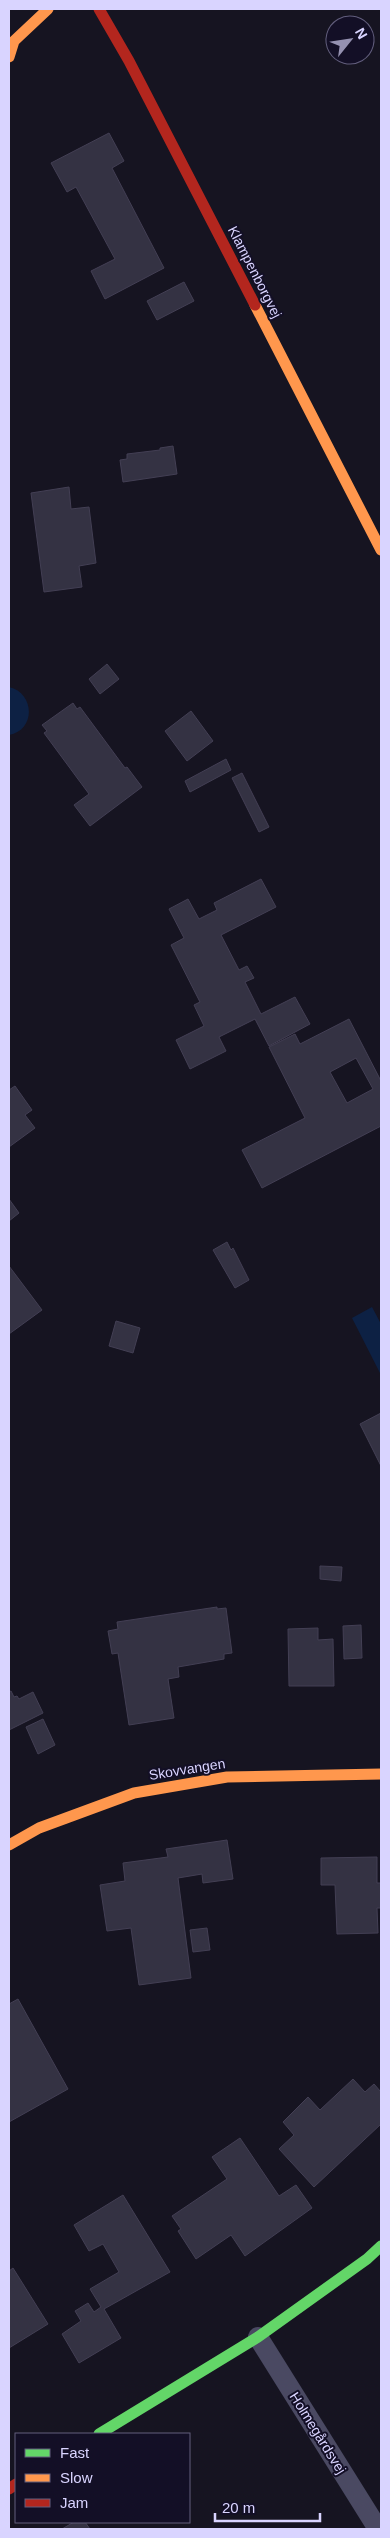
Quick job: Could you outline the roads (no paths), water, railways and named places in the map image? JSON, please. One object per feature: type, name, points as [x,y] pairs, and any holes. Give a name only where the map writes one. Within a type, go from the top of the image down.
[{"type":"street","points":[[9,57],[14,41],[48,9]]},
{"type":"street","name":"Klampenborgvej","points":[[98,9],[129,61],[381,550]]},
{"type":"street","name":"Skovvangen","points":[[9,1845],[40,1828],[144,1792],[227,1777],[381,1774]]},
{"type":"street","points":[[101,2433],[258,2337],[367,2259],[381,2246]]},
{"type":"lane","name":"Holmegårdsvej","points":[[258,2337],[378,2529]]},
{"type":"water","points":[[9,687],[24,696],[29,711],[28,719],[24,726],[18,732],[9,735]]},
{"type":"water","points":[[372,1307],[381,1324],[381,1375],[352,1318]]}]
